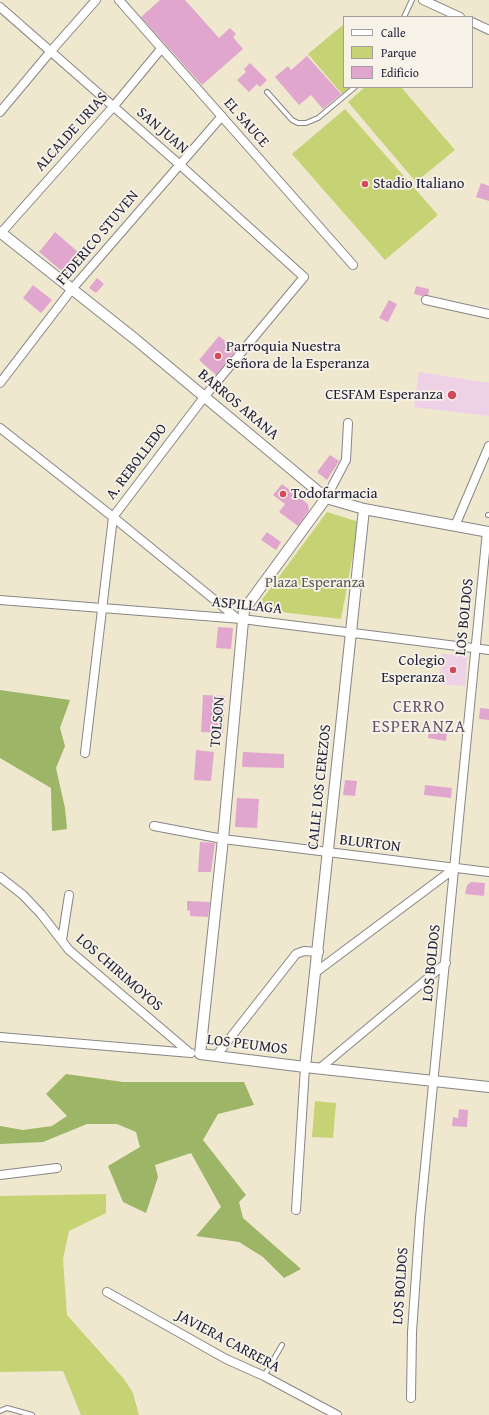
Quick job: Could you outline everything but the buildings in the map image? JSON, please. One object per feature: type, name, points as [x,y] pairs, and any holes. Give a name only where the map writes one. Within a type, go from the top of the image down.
[{"type":"street","points":[[0,112],[50,51],[96,0]]},
{"type":"street","name":"EL SAUCE","points":[[119,0],[353,265]]},
{"type":"street","points":[[423,0],[458,16]]},
{"type":"street","name":"SAN JUAN","points":[[0,7],[180,164],[304,277]]},
{"type":"street","points":[[473,22],[489,30]]},
{"type":"street","name":"ALCALDE URIAS","points":[[0,232],[113,107],[161,49]]},
{"type":"street","name":"FEDERICO STUVEN","points":[[0,383],[72,290],[222,116]]},
{"type":"street","name":"BARROS ARANA","points":[[0,232],[205,396],[326,498],[364,509],[488,531]]},
{"type":"street","name":"A. REBOLLEDO","points":[[85,753],[113,517],[205,396],[304,277]]},
{"type":"street","points":[[426,300],[489,314]]},
{"type":"street","name":"TOLSON","points":[[195,1054],[223,839],[240,619],[246,605],[326,498],[346,460],[348,423]]},
{"type":"street","points":[[0,428],[240,619]]},
{"type":"street","points":[[455,526],[489,446]]},
{"type":"street","name":"CALLE LOS CEREZOS","points":[[305,1067],[319,952],[364,509]]},
{"type":"street","name":"LOS BOLDOS","points":[[411,1398],[412,1332],[419,1226],[488,531]]},
{"type":"street","name":"ASPILLAGA","points":[[0,600],[240,619],[489,650]]},
{"type":"street","name":"BLURTON","points":[[154,826],[223,839],[489,872]]},
{"type":"street","points":[[316,972],[440,877],[455,868]]},
{"type":"street","name":"LOS CHIRIMOYOS","points":[[0,877],[23,895],[41,914],[69,950],[195,1054]]},
{"type":"street","points":[[62,940],[69,895]]},
{"type":"street","points":[[216,1056],[296,954],[304,951],[319,952]]},
{"type":"street","points":[[319,1069],[446,963]]},
{"type":"street","name":"LOS PEUMOS","points":[[0,1036],[216,1056],[319,1069],[489,1087]]},
{"type":"street","points":[[296,1210],[305,1067]]},
{"type":"street","points":[[0,1175],[57,1168]]},
{"type":"street","name":"JAVIERA CARRERA","points":[[107,1292],[226,1359],[264,1376],[337,1415]]},
{"type":"lane","points":[[404,16],[412,0]]},
{"type":"lane","points":[[267,92],[292,120],[298,123],[306,123],[318,118],[354,88]]},
{"type":"lane","points":[[264,1376],[282,1345]]},
{"type":"lane","points":[[0,1411],[7,1408],[32,1415]]},
{"type":"shaded area","name":"CESFAM Esperanza","points":[[419,372],[489,383],[489,416],[414,407]]},
{"type":"shaded area","name":"Colegio Esperanza","points":[[442,654],[467,656],[465,686],[439,684]]},
{"type":"green space","points":[[343,25],[343,88],[350,88],[342,94],[308,54]]},
{"type":"green space","points":[[364,88],[402,88],[455,150],[416,182],[348,102]]},
{"type":"green space","name":"Stadio Italiano","points":[[345,109],[438,215],[385,260],[292,154]]},
{"type":"green space","name":"Plaza Esperanza","points":[[327,512],[359,522],[341,619],[255,609]]},
{"type":"green space","points":[[0,690],[70,700],[60,728],[65,746],[56,768],[65,808],[67,829],[52,831],[51,788],[0,758]]},
{"type":"green space","points":[[66,1074],[123,1082],[244,1082],[254,1105],[218,1114],[203,1140],[246,1195],[239,1202],[243,1218],[301,1269],[284,1278],[263,1257],[239,1242],[196,1236],[221,1207],[191,1153],[155,1165],[158,1177],[146,1213],[123,1202],[108,1166],[140,1147],[136,1132],[117,1124],[87,1124],[43,1142],[0,1144],[0,1126],[23,1130],[52,1126],[67,1116],[46,1094]]},
{"type":"green space","points":[[315,1101],[336,1103],[333,1138],[312,1137]]},
{"type":"green space","points":[[106,1194],[106,1213],[69,1231],[63,1259],[67,1315],[124,1379],[133,1393],[139,1415],[81,1415],[63,1371],[0,1372],[0,1196]]},
{"type":"place","name":"Stadio Italiano","points":[[365,184]]},
{"type":"place","name":"Parroquia Nuestra Señora de la Esperanza","points":[[218,356]]},
{"type":"place","name":"CESFAM Esperanza","points":[[452,395]]},
{"type":"place","name":"Todofarmacia","points":[[283,494]]},
{"type":"place","name":"Colegio Esperanza","points":[[453,670]]},
{"type":"district","name":"CERRO ESPERANZA","points":[[419,718]]}]
